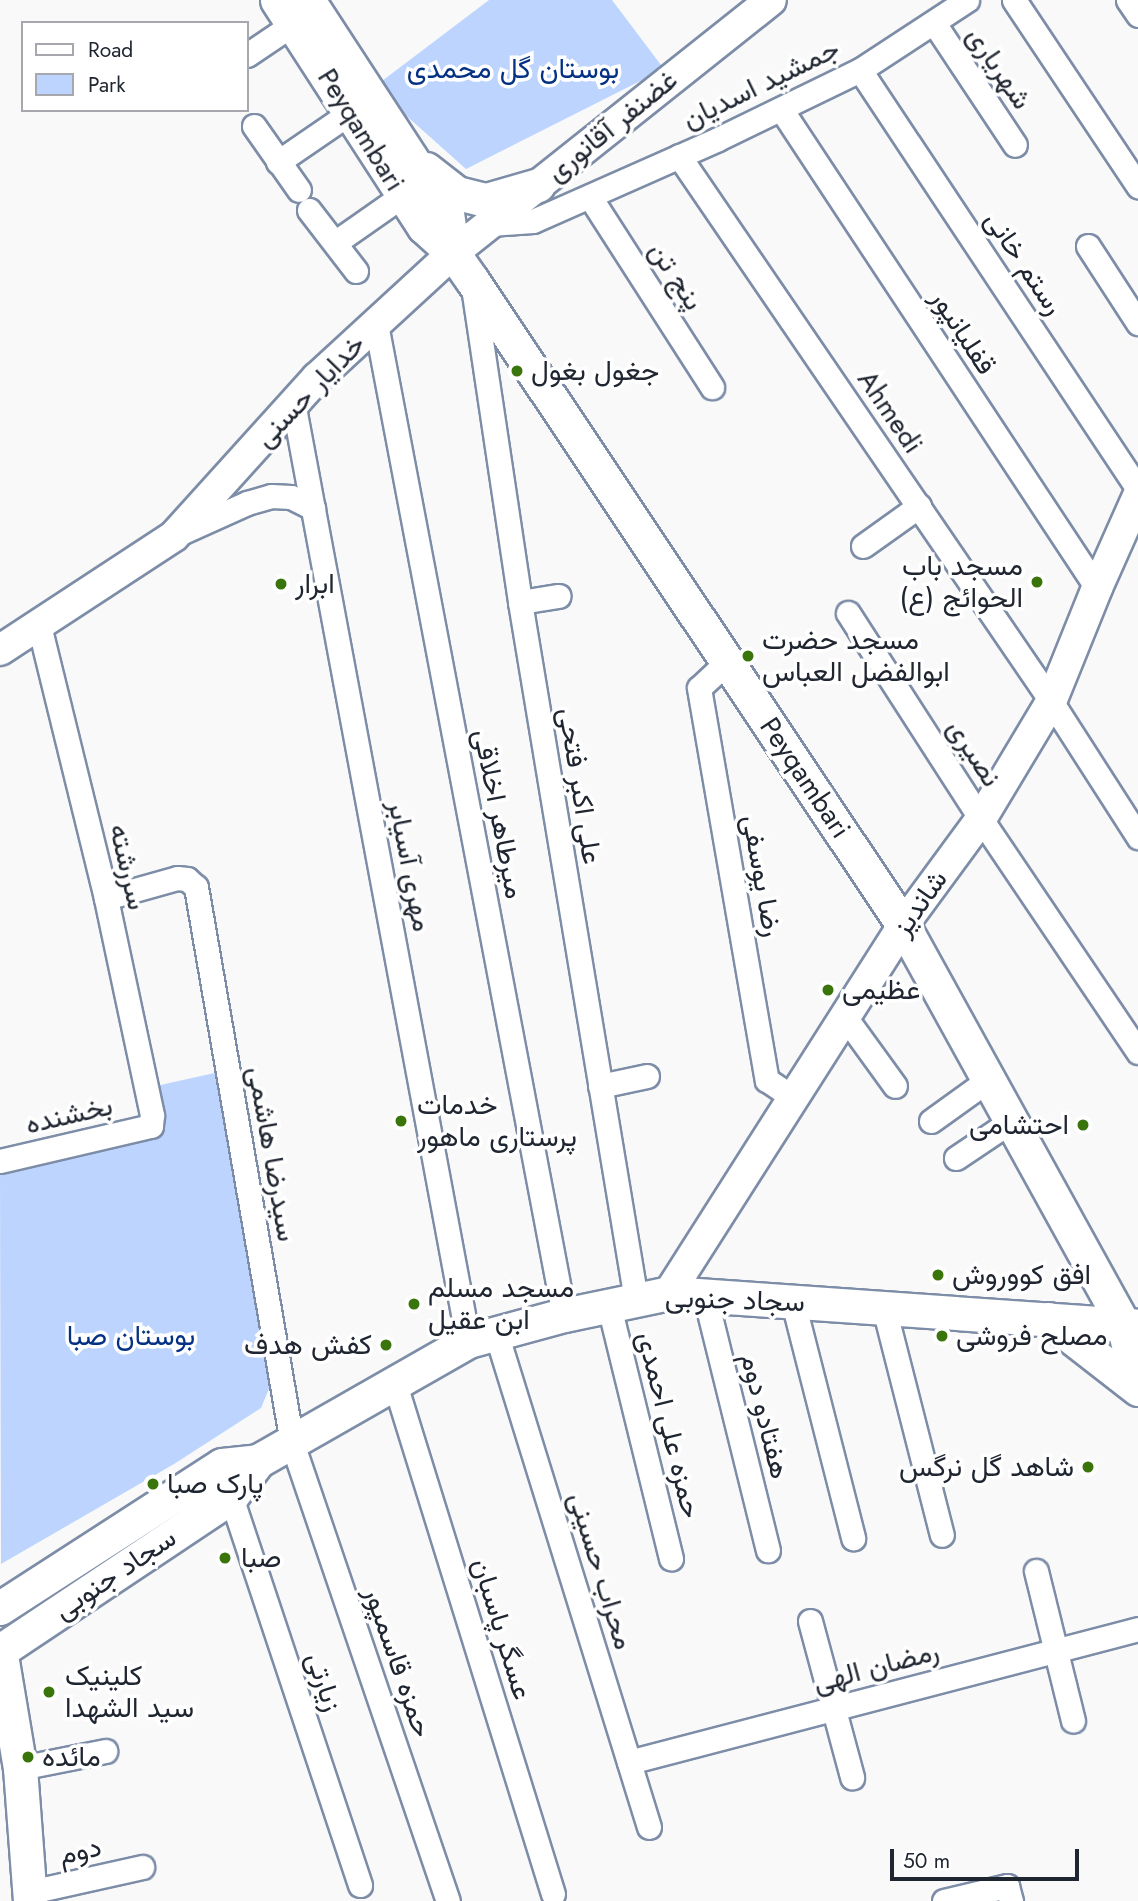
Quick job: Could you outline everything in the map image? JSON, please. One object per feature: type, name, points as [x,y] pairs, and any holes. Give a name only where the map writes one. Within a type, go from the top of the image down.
[{"type":"main road","name":"Peyqambari","points":[[293,8],[352,112],[424,227],[453,253],[472,280],[903,925],[1011,1121],[1130,1325],[1138,1388]]},
{"type":"main road","name":"Peyqambari","points":[[293,8],[406,149],[447,213],[453,253]]},
{"type":"main road","points":[[406,149],[433,176],[457,193],[486,200],[538,185]]},
{"type":"main road","name":"سجاد جنوبی","points":[[0,1608],[222,1465],[258,1461],[394,1381],[482,1337],[564,1315],[669,1293],[1130,1325]]},
{"type":"main road","points":[[1048,1319],[1138,1388]]},
{"type":"main road","name":"سجاد جنوبی","points":[[0,1650],[231,1497],[258,1461]]},
{"type":"main road","points":[[0,1650],[6,1725],[20,1768],[30,1897]]},
{"type":"street","name":"غضنفر آقانوری","points":[[453,253],[771,0]]},
{"type":"street","name":"جمشید اسدیان","points":[[490,224],[533,221],[781,109],[860,70],[967,0]]},
{"type":"street","points":[[1014,0],[1138,186]]},
{"type":"street","points":[[1128,0],[1138,15]]},
{"type":"street","points":[[248,54],[293,8]]},
{"type":"street","name":"شهریاری","points":[[934,23],[1015,145]]},
{"type":"street","name":"رستم خانی","points":[[860,70],[1138,489]]},
{"type":"street","name":"قفلیانپور","points":[[781,109],[1097,587]]},
{"type":"street","points":[[278,162],[352,112]]},
{"type":"street","points":[[254,126],[356,271]]},
{"type":"street","name":"Ahmedi","points":[[679,156],[919,506],[1138,837]]},
{"type":"street","points":[[336,242],[403,195]]},
{"type":"street","name":"پنج تن","points":[[590,197],[712,387]]},
{"type":"street","points":[[1088,246],[1138,323]]},
{"type":"street","name":"خدایار حسنی","points":[[174,536],[293,402],[453,253]]},
{"type":"street","name":"علی اکبر فتحی","points":[[472,280],[520,602],[600,1086],[623,1303]]},
{"type":"street","name":"میرطاهر اخلاقی","points":[[376,324],[564,1315]]},
{"type":"street","name":"مهری آسیابر","points":[[293,402],[482,1337]]},
{"type":"street","name":"خدایار حسنی","points":[[0,650],[174,536],[247,503],[271,496],[291,497],[313,508]]},
{"type":"street","name":"شاندیز","points":[[669,1293],[903,925],[981,819],[1051,702],[1097,587],[1138,496]]},
{"type":"street","points":[[863,546],[919,506]]},
{"type":"street","points":[[520,602],[559,596]]},
{"type":"street","name":"نصیری","points":[[848,613],[981,819],[1138,1052]]},
{"type":"street","name":"سررشته","points":[[39,625],[106,898],[152,1115],[151,1126]]},
{"type":"street","name":"رضا یوسفی","points":[[727,662],[699,688],[767,1080],[794,1098]]},
{"type":"street","name":"سیدرضا هاشمی","points":[[106,898],[177,878],[187,879],[196,887],[292,1443]]},
{"type":"street","points":[[845,1017],[895,1086]]},
{"type":"street","points":[[600,1086],[647,1076]]},
{"type":"street","points":[[931,1121],[988,1080]]},
{"type":"street","points":[[956,1158],[1011,1121]]},
{"type":"street","name":"بخشنده","points":[[0,1161],[151,1126]]},
{"type":"street","name":"هفتادو دوم","points":[[705,1296],[768,1550]]},
{"type":"street","points":[[793,1302],[853,1538]]},
{"type":"street","name":"حمزه علی احمدی","points":[[623,1303],[671,1559]]},
{"type":"street","points":[[884,1308],[942,1535]]},
{"type":"street","name":"محراب حسینی","points":[[482,1337],[649,1827]]},
{"type":"street","name":"عسگر پاسبان","points":[[394,1381],[553,1894]]},
{"type":"street","name":"حمزه قاسمپور","points":[[292,1443],[447,1901]]},
{"type":"street","name":"زیارتی","points":[[231,1497],[360,1885]]},
{"type":"street","points":[[1036,1571],[1073,1720]]},
{"type":"street","points":[[810,1621],[852,1777]]},
{"type":"street","name":"رمضان الهی","points":[[629,1762],[1138,1629]]},
{"type":"street","points":[[20,1768],[105,1751]]},
{"type":"street","name":"دوم","points":[[30,1897],[142,1867]]},
{"type":"street","points":[[944,1901],[1007,1886],[1011,1901]]},
{"type":"green space","name":"بوستان گل محمدی","points":[[489,0],[612,0],[664,69],[466,169],[374,87]]},
{"type":"green space","name":"بوستان صبا","points":[[219,1072],[271,1384],[261,1408],[174,1464],[1,1564],[0,1174],[110,1147],[144,1134],[138,1090]]},
{"type":"place","name":"جغول بغول","points":[[517,371]]},
{"type":"place","name":"مسجد باب الحوائج (ع)","points":[[1037,582]]},
{"type":"place","name":"ابرار","points":[[281,584]]},
{"type":"place","name":"مسجد حضرت ابوالفضل العباس","points":[[748,656]]},
{"type":"place","name":"عظیمی","points":[[828,990]]},
{"type":"place","name":"خدمات پرستاری ماهور","points":[[401,1121]]},
{"type":"place","name":"احتشامی","points":[[1083,1125]]},
{"type":"place","name":"افق کووروش","points":[[938,1275]]},
{"type":"place","name":"مسجد مسلم ابن عقیل","points":[[414,1304]]},
{"type":"place","name":"مصلح فروشی","points":[[942,1336]]},
{"type":"place","name":"کفش هدف","points":[[386,1345]]},
{"type":"place","name":"شاهد گل نرگس","points":[[1088,1467]]},
{"type":"place","name":"پارک صبا","points":[[153,1484]]},
{"type":"place","name":"صبا","points":[[225,1558]]},
{"type":"place","name":"کلینیک سید الشهدا","points":[[49,1692]]},
{"type":"place","name":"مائده","points":[[28,1757]]}]
